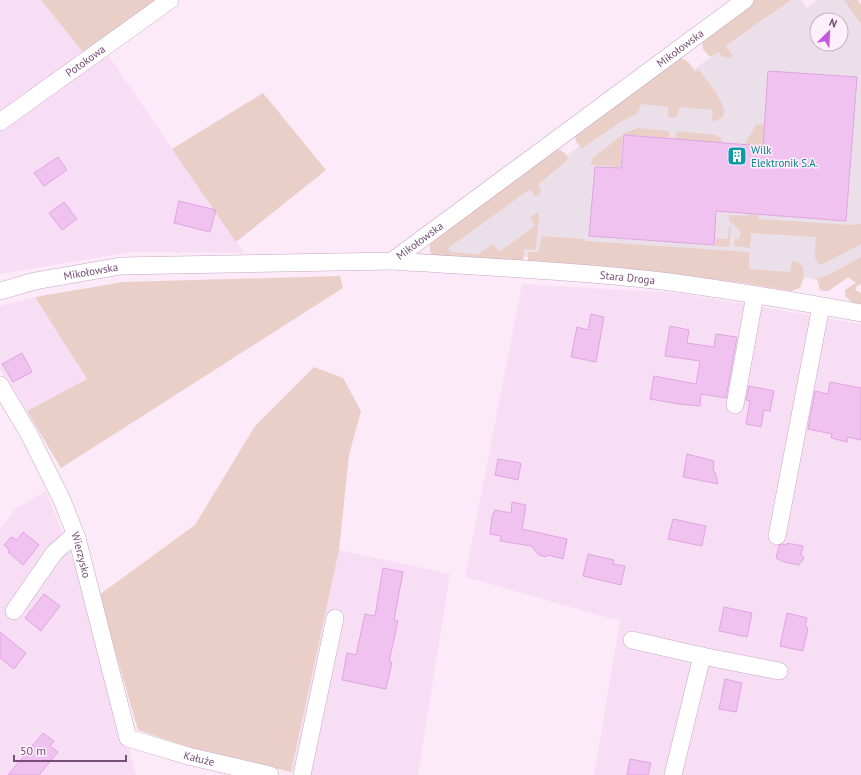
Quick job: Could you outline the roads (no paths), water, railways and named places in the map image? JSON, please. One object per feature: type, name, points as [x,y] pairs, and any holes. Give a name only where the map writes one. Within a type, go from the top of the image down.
[{"type":"street","name":"Potokowa","points":[[0,122],[170,0]]},
{"type":"street","name":"Mikołowska","points":[[0,291],[35,281],[121,266],[392,261],[745,0]]},
{"type":"street","name":"Stara Droga","points":[[392,261],[585,274],[669,282],[861,313]]},
{"type":"street","points":[[735,405],[755,295]]},
{"type":"street","points":[[777,536],[821,306]]},
{"type":"street","name":"Wierzysko","points":[[0,385],[29,434],[62,500],[77,538],[128,738]]},
{"type":"street","points":[[14,611],[54,553],[71,538],[77,538]]},
{"type":"street","points":[[302,775],[335,618]]},
{"type":"street","points":[[632,640],[702,656],[779,671]]},
{"type":"street","points":[[674,775],[702,656]]},
{"type":"street","name":"Kałuże","points":[[128,738],[188,756],[270,775]]},
{"type":"place","name":"Wilk Elektronik S.A.","points":[[737,156]]}]
